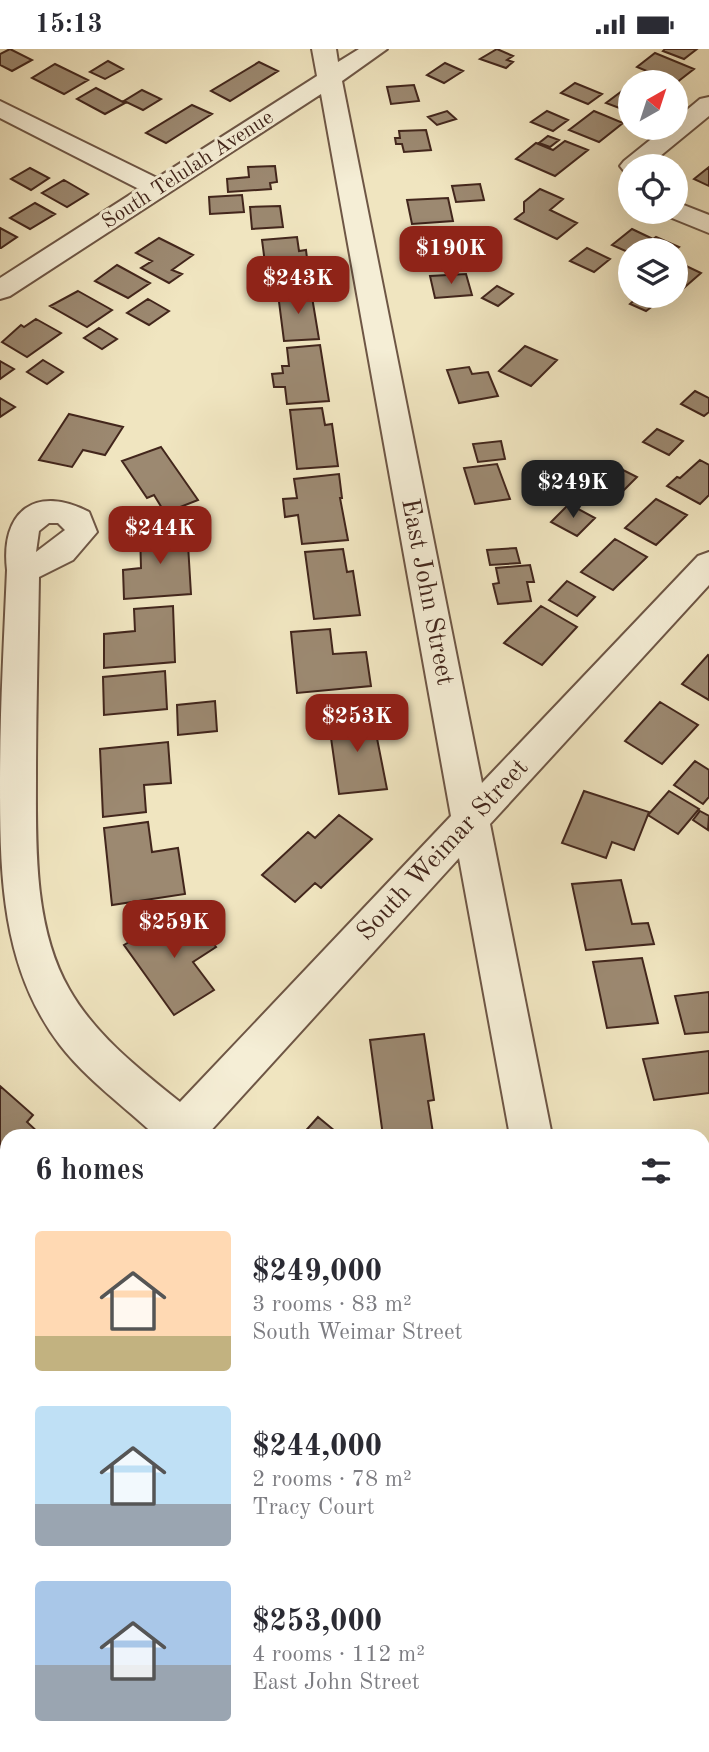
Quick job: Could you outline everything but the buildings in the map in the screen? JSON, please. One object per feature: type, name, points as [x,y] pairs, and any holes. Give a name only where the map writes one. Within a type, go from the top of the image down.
[{"type":"street","name":"East John Street","points":[[324,49],[530,1129]]},
{"type":"street","name":"South Telulah Avenue","points":[[0,290],[375,49]]},
{"type":"street","points":[[653,154],[709,104]]},
{"type":"street","points":[[0,108],[159,189]]},
{"type":"street","points":[[688,215],[709,225]]},
{"type":"street","name":"South Weimar Street","points":[[183,1129],[709,564]]},
{"type":"street","points":[[23,570],[9,749],[22,910],[33,950],[72,1029],[175,1129]]}]
